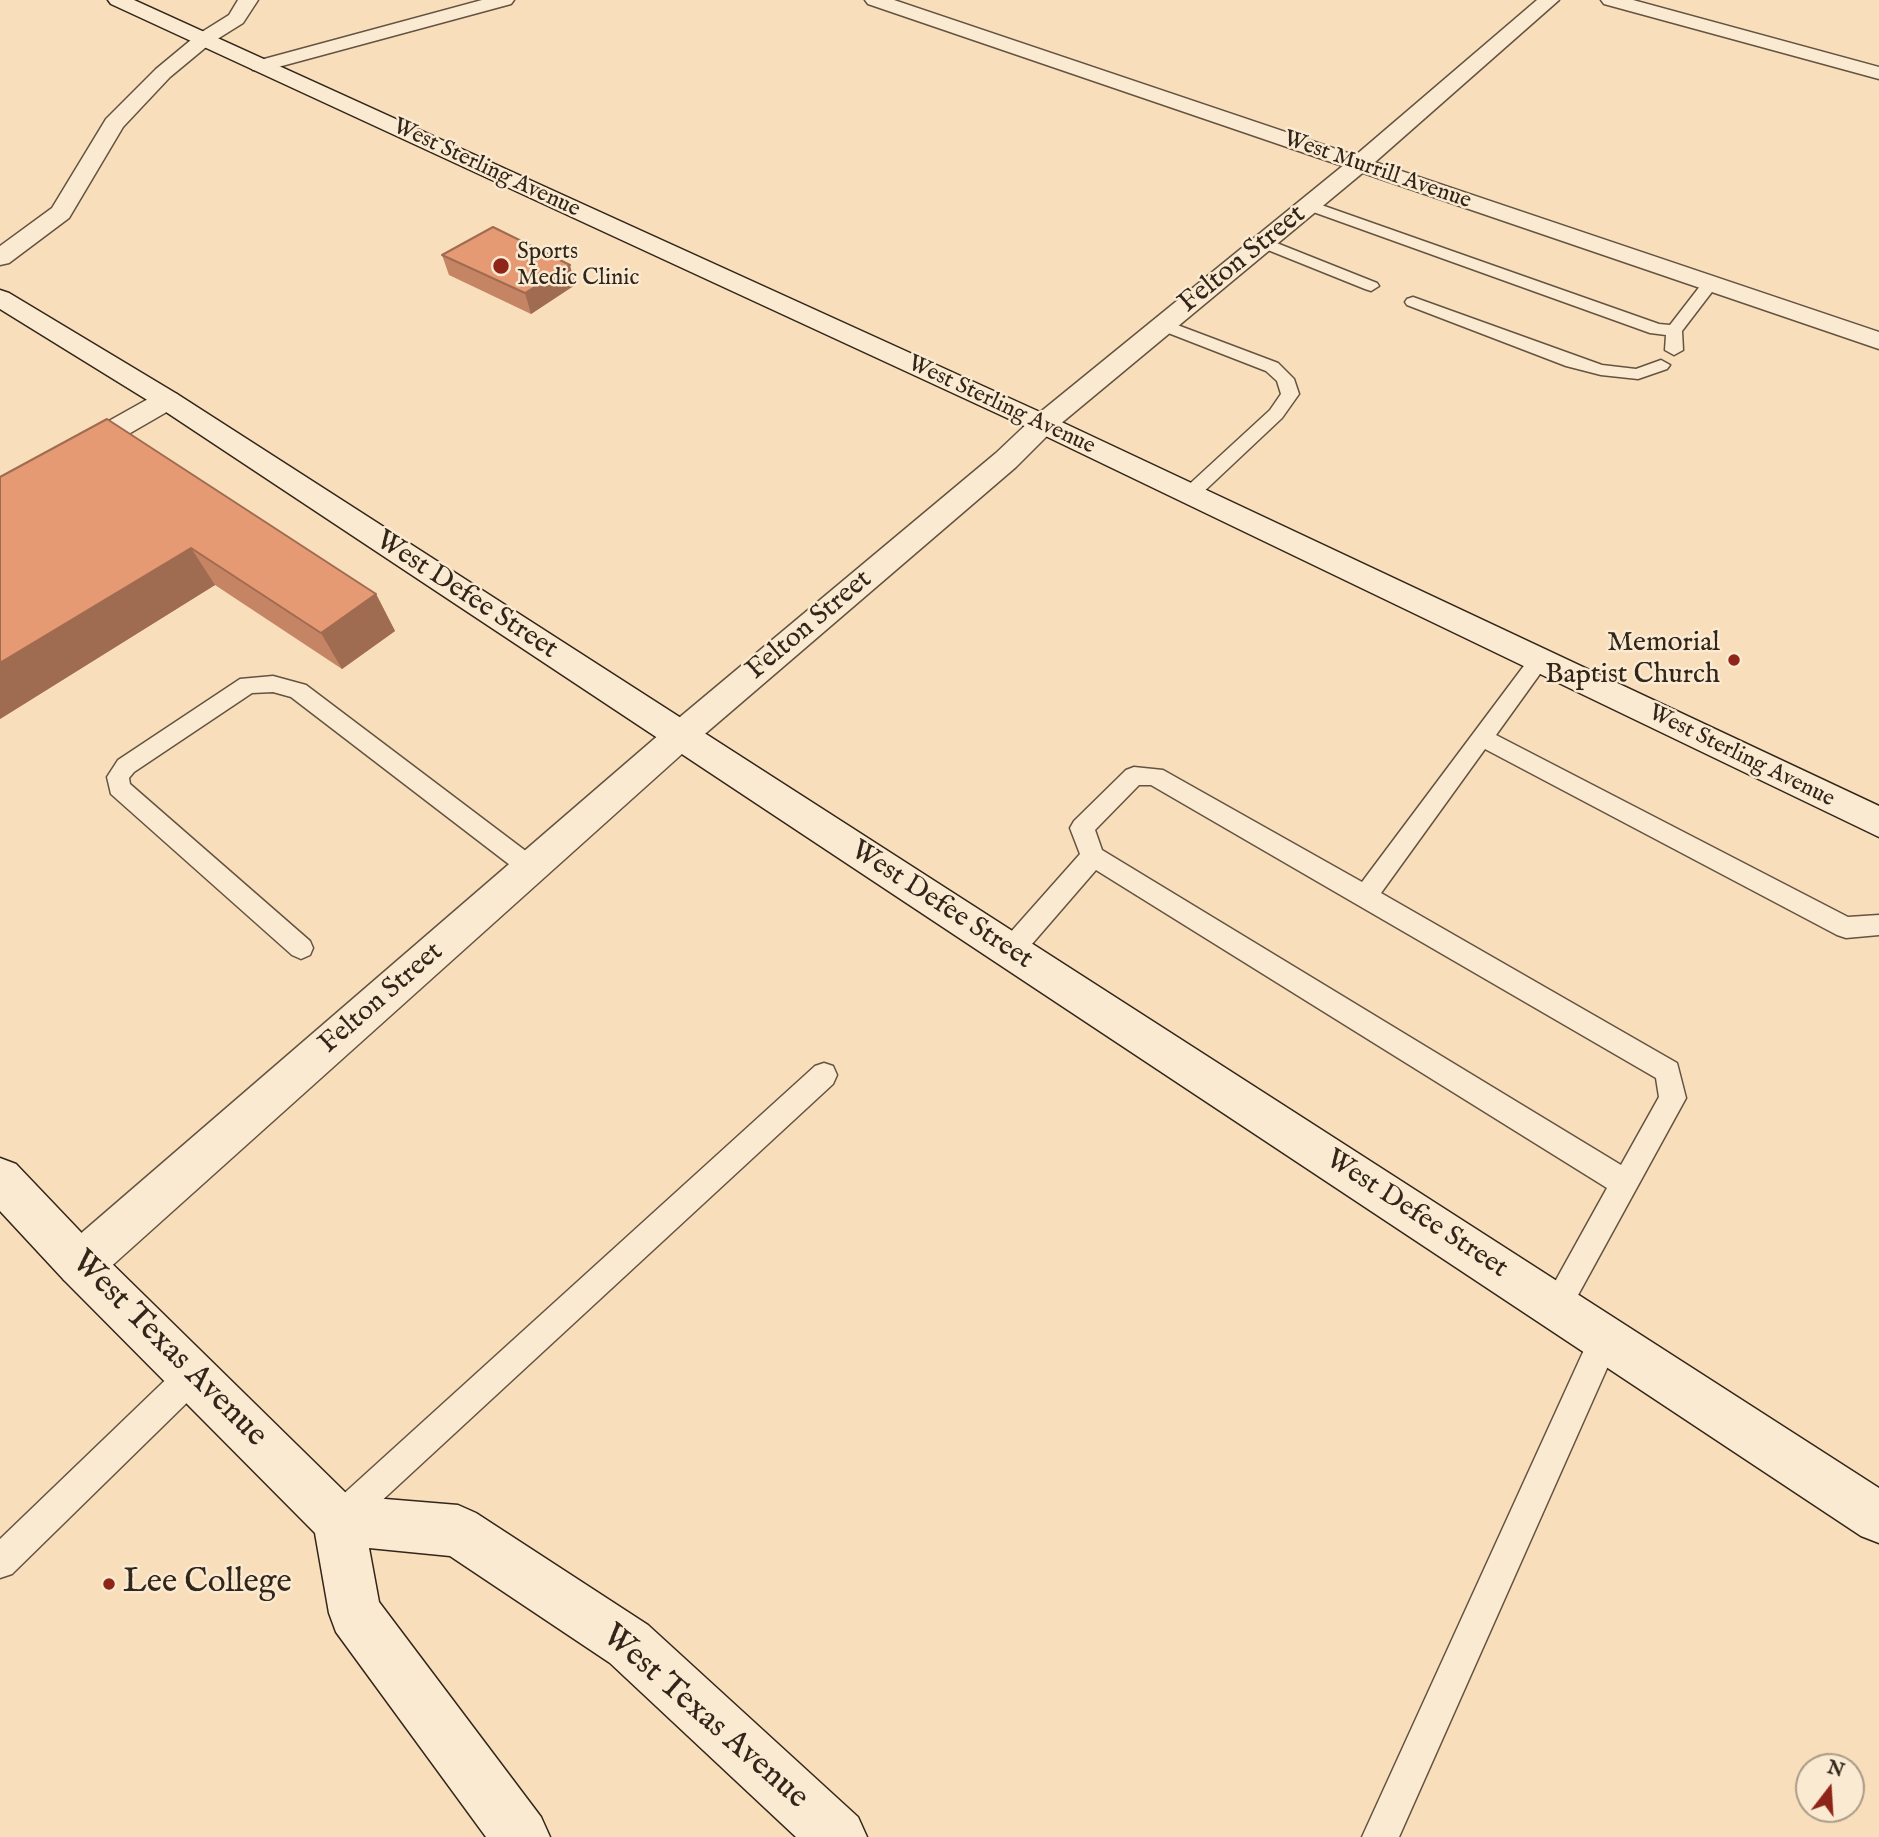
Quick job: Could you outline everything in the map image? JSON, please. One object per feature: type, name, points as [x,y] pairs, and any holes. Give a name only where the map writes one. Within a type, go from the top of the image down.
[{"type":"street","name":"West Sterling Avenue","points":[[118,0],[1043,424],[1879,822]]},
{"type":"street","points":[[0,258],[61,213],[114,124],[163,73],[204,39],[236,19],[248,0]]},
{"type":"street","points":[[260,66],[504,0]]},
{"type":"street","name":"West Murrill Avenue","points":[[875,0],[1879,341]]},
{"type":"street","name":"Felton Street","points":[[80,1264],[680,736],[1006,460],[1043,424],[1359,165],[1549,0]]},
{"type":"street","points":[[1611,0],[1879,73]]},
{"type":"street","name":"West Defee Street","points":[[0,298],[167,400],[1879,1518]]},
{"type":"street","points":[[0,495],[167,400]]},
{"type":"street","name":"West Texas Avenue","points":[[1,1180],[80,1264],[338,1520],[458,1531],[629,1644],[838,1837]]},
{"type":"street","points":[[338,1520],[355,1613],[521,1837]]},
{"type":"lane","points":[[1310,206],[1656,329],[1674,331]]},
{"type":"lane","points":[[1264,243],[1371,286]]},
{"type":"lane","points":[[1674,350],[1674,331],[1710,284]]},
{"type":"lane","points":[[1413,302],[1572,362],[1601,370],[1638,374],[1661,365]]},
{"type":"lane","points":[[1164,325],[1272,367],[1285,379],[1290,394],[1276,414],[1190,494]]},
{"type":"lane","points":[[1364,896],[1539,660]]},
{"type":"lane","points":[[301,948],[119,789],[118,777],[126,766],[247,685],[273,684],[298,691],[531,868]]},
{"type":"lane","points":[[1481,737],[1846,928],[1879,925]]},
{"type":"lane","points":[[1556,1307],[1673,1098],[1668,1071],[1155,776],[1134,776],[1082,828],[1093,856],[1625,1183]]},
{"type":"lane","points":[[1010,951],[1093,856]]},
{"type":"lane","points":[[338,1520],[824,1074]]},
{"type":"lane","points":[[1380,1837],[1605,1339]]},
{"type":"lane","points":[[0,1562],[193,1375]]},
{"type":"building","points":[[493,227],[570,265],[525,293],[442,255]]},
{"type":"building","points":[[107,419],[376,594],[321,633],[191,548],[0,663],[0,477]]},
{"type":"place","name":"Sports Medic Clinic","points":[[501,266]]},
{"type":"place","name":"Memorial Baptist Church","points":[[1734,660]]},
{"type":"place","name":"Lee College","points":[[109,1584]]}]
